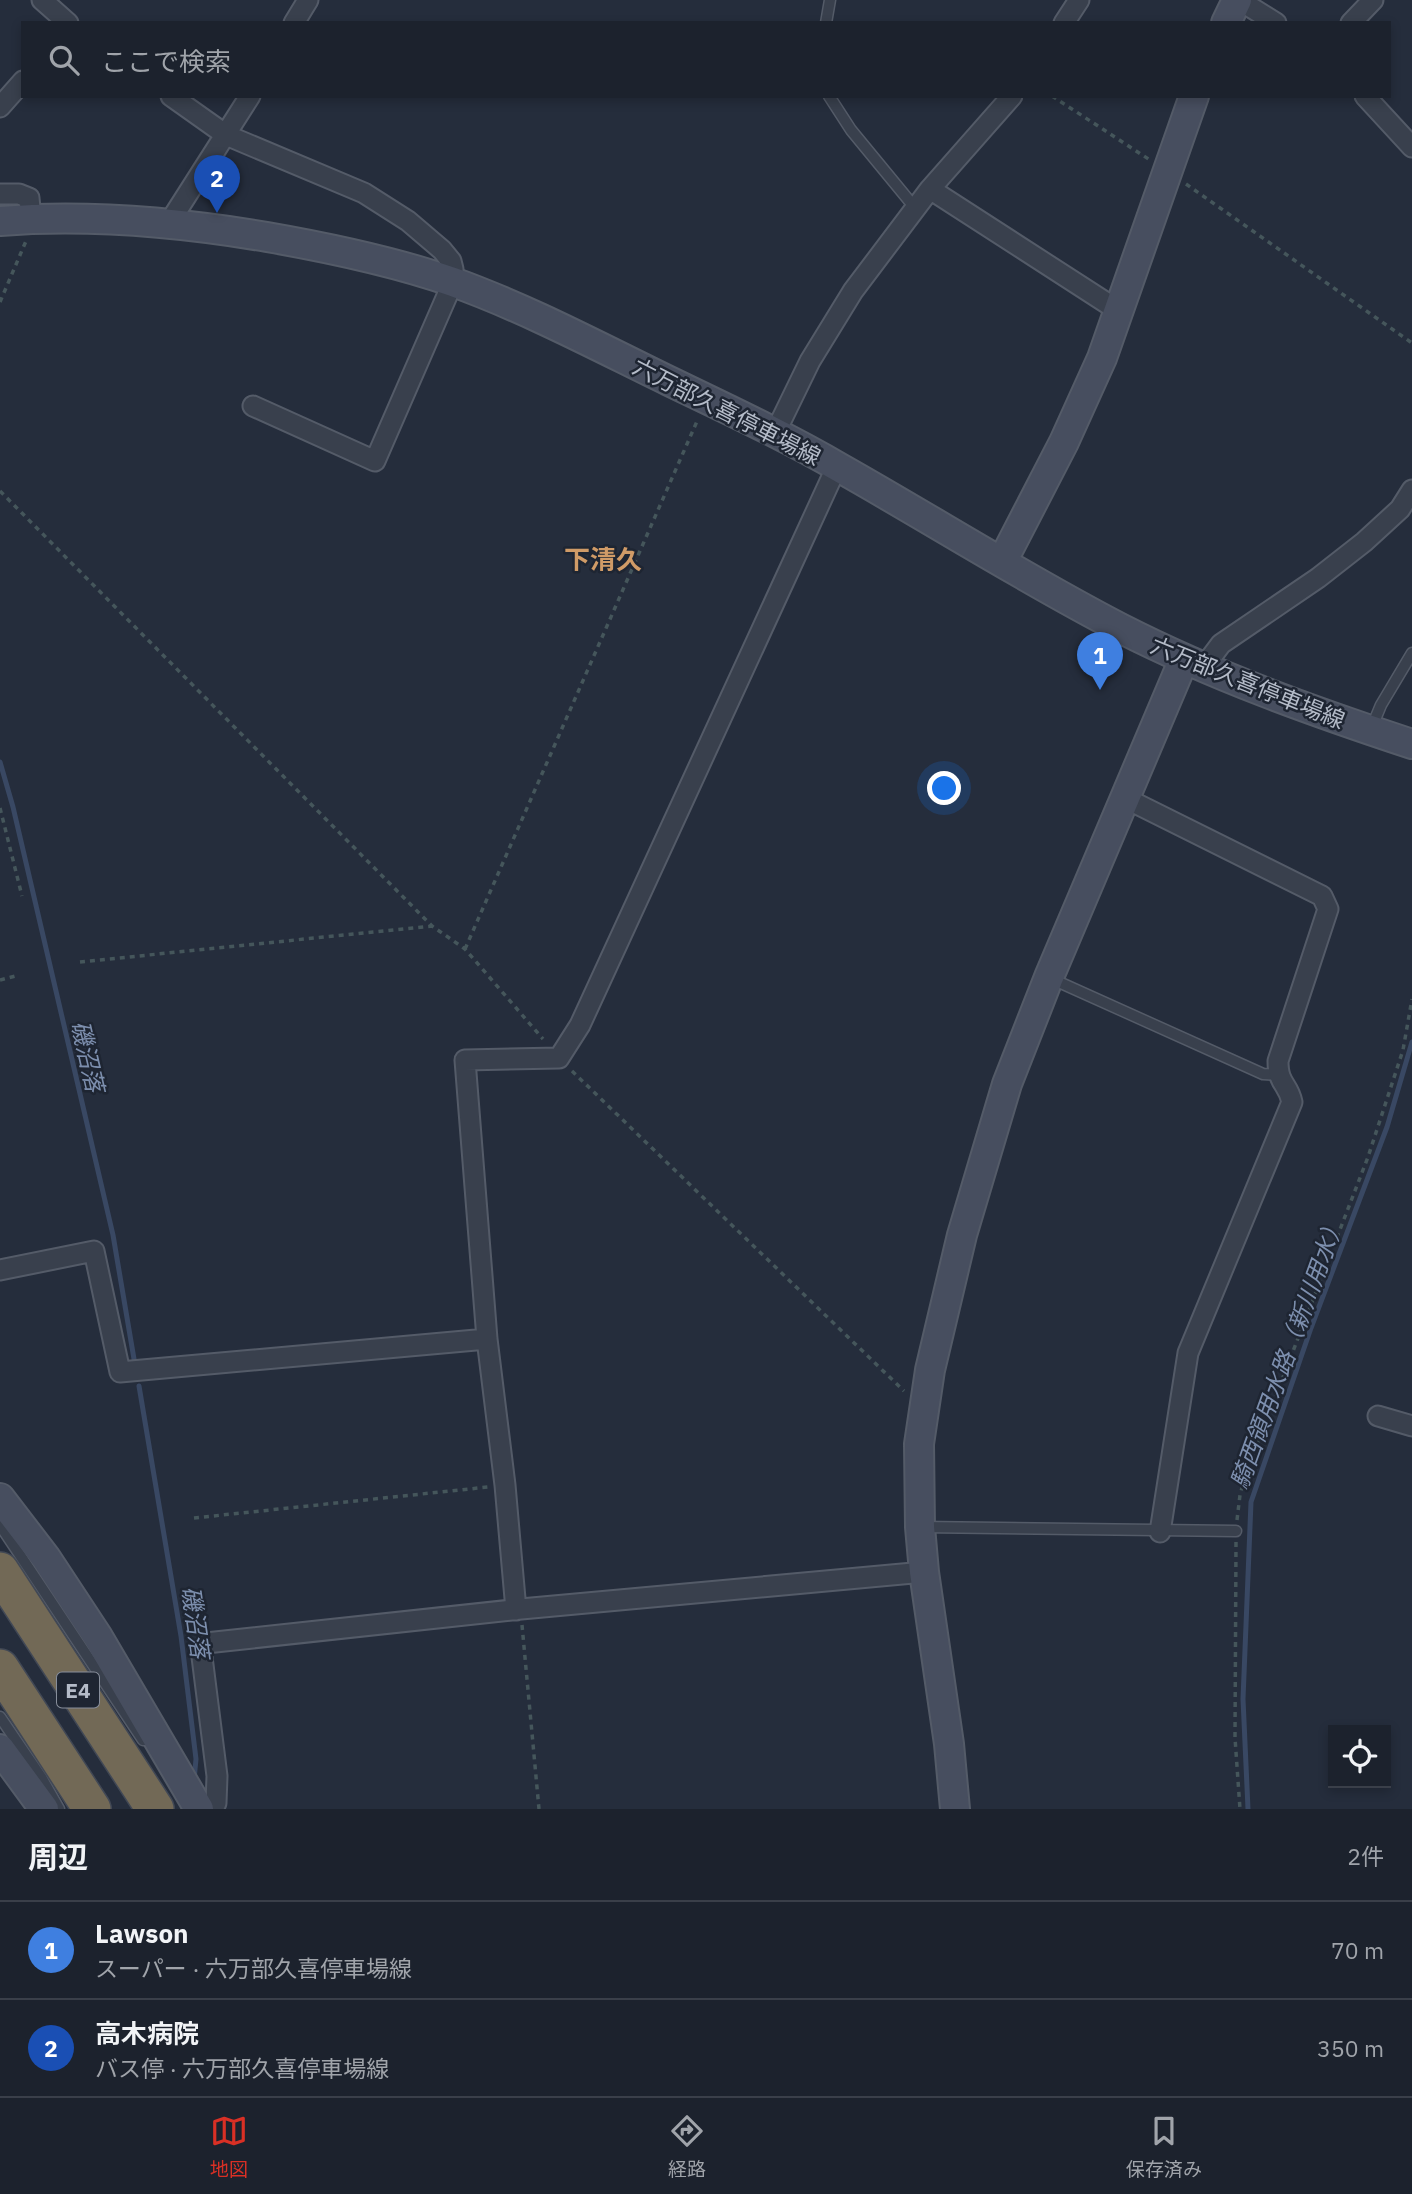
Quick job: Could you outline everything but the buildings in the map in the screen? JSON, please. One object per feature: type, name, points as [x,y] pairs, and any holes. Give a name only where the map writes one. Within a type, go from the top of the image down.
[{"type":"highway","name":"E4","points":[[0,1571],[155,1809]]},
{"type":"highway","name":"E4","points":[[0,1668],[92,1809]]},
{"type":"street","points":[[42,0],[66,21]]},
{"type":"street","points":[[295,21],[308,0]]},
{"type":"street","points":[[1065,21],[1079,0]]},
{"type":"street","points":[[1227,21],[1238,0],[1273,21]]},
{"type":"street","points":[[1353,21],[1373,0]]},
{"type":"street","points":[[0,107],[21,83]]},
{"type":"street","points":[[174,98],[226,135],[364,194],[408,220],[451,261],[453,282],[375,461],[253,406]]},
{"type":"street","points":[[169,223],[249,98]]},
{"type":"street","points":[[775,433],[810,361],[853,291],[930,189],[1010,98]]},
{"type":"street","points":[[1002,562],[1086,397],[1193,98]]},
{"type":"street","points":[[1367,98],[1412,147]]},
{"type":"street","points":[[930,189],[1119,311]]},
{"type":"street","points":[[0,194],[19,194],[29,198],[31,219]]},
{"type":"street","name":"六万部久喜停車場線","points":[[0,221],[122,219],[169,223],[295,242],[371,257],[453,282],[506,303],[775,433],[1059,595],[1194,663],[1290,703],[1412,744]]},
{"type":"street","points":[[518,1609],[487,1339],[465,1060],[559,1058],[580,1025],[837,466]]},
{"type":"street","points":[[955,1809],[949,1744],[924,1572],[920,1527],[919,1444],[930,1370],[962,1235],[1007,1084],[1125,797],[1194,663],[1318,578],[1364,542],[1400,509],[1412,490]]},
{"type":"street","points":[[1125,797],[1322,895],[1328,909],[1278,1061],[1278,1075],[1292,1102],[1188,1353],[1160,1532]]},
{"type":"street","points":[[0,1270],[94,1251],[120,1372],[487,1339]]},
{"type":"street","points":[[1378,1416],[1412,1426]]},
{"type":"street","points":[[0,1498],[46,1558],[98,1637],[199,1809]]},
{"type":"street","points":[[213,1809],[216,1802],[217,1776],[201,1649],[206,1643],[518,1609],[924,1572]]},
{"type":"street","points":[[0,1749],[44,1809]]},
{"type":"lane","points":[[826,21],[827,3]]},
{"type":"lane","points":[[830,98],[851,130],[916,209]]},
{"type":"lane","points":[[1370,730],[1381,705],[1412,653]]},
{"type":"lane","points":[[1049,977],[1263,1074],[1278,1075]]},
{"type":"lane","points":[[0,1525],[153,1754],[180,1777]]},
{"type":"lane","points":[[920,1527],[1236,1531]]},
{"type":"lane","points":[[0,1717],[41,1777],[59,1809]]},
{"type":"path","points":[[1055,98],[1168,171],[1412,342]]},
{"type":"path","points":[[0,302],[27,239],[31,219]]},
{"type":"path","points":[[465,949],[707,400]]},
{"type":"path","points":[[0,491],[432,926],[465,949],[559,1058],[924,1408]]},
{"type":"path","points":[[0,808],[22,895]]},
{"type":"path","points":[[80,962],[432,926]]},
{"type":"path","points":[[0,979],[19,975]]},
{"type":"path","points":[[1240,1809],[1235,1738],[1236,1531],[1240,1495],[1368,1157],[1403,1050],[1412,999]]},
{"type":"path","points":[[194,1518],[505,1485]]},
{"type":"path","points":[[518,1609],[539,1809]]},
{"type":"waterway","name":"磯沼落","points":[[0,762],[13,807],[113,1235],[134,1359]]},
{"type":"waterway","name":"騎西領用水路（新川用水）","points":[[1248,1809],[1243,1699],[1251,1502],[1311,1328],[1387,1127],[1412,1042]]},
{"type":"waterway","name":"磯沼落","points":[[139,1386],[181,1636],[196,1759],[194,1780]]},
{"type":"place","name":"高木病院","points":[[217,213]]},
{"type":"place","name":"Lawson","points":[[1100,690]]},
{"type":"district","name":"下清久","points":[[603,559]]}]
